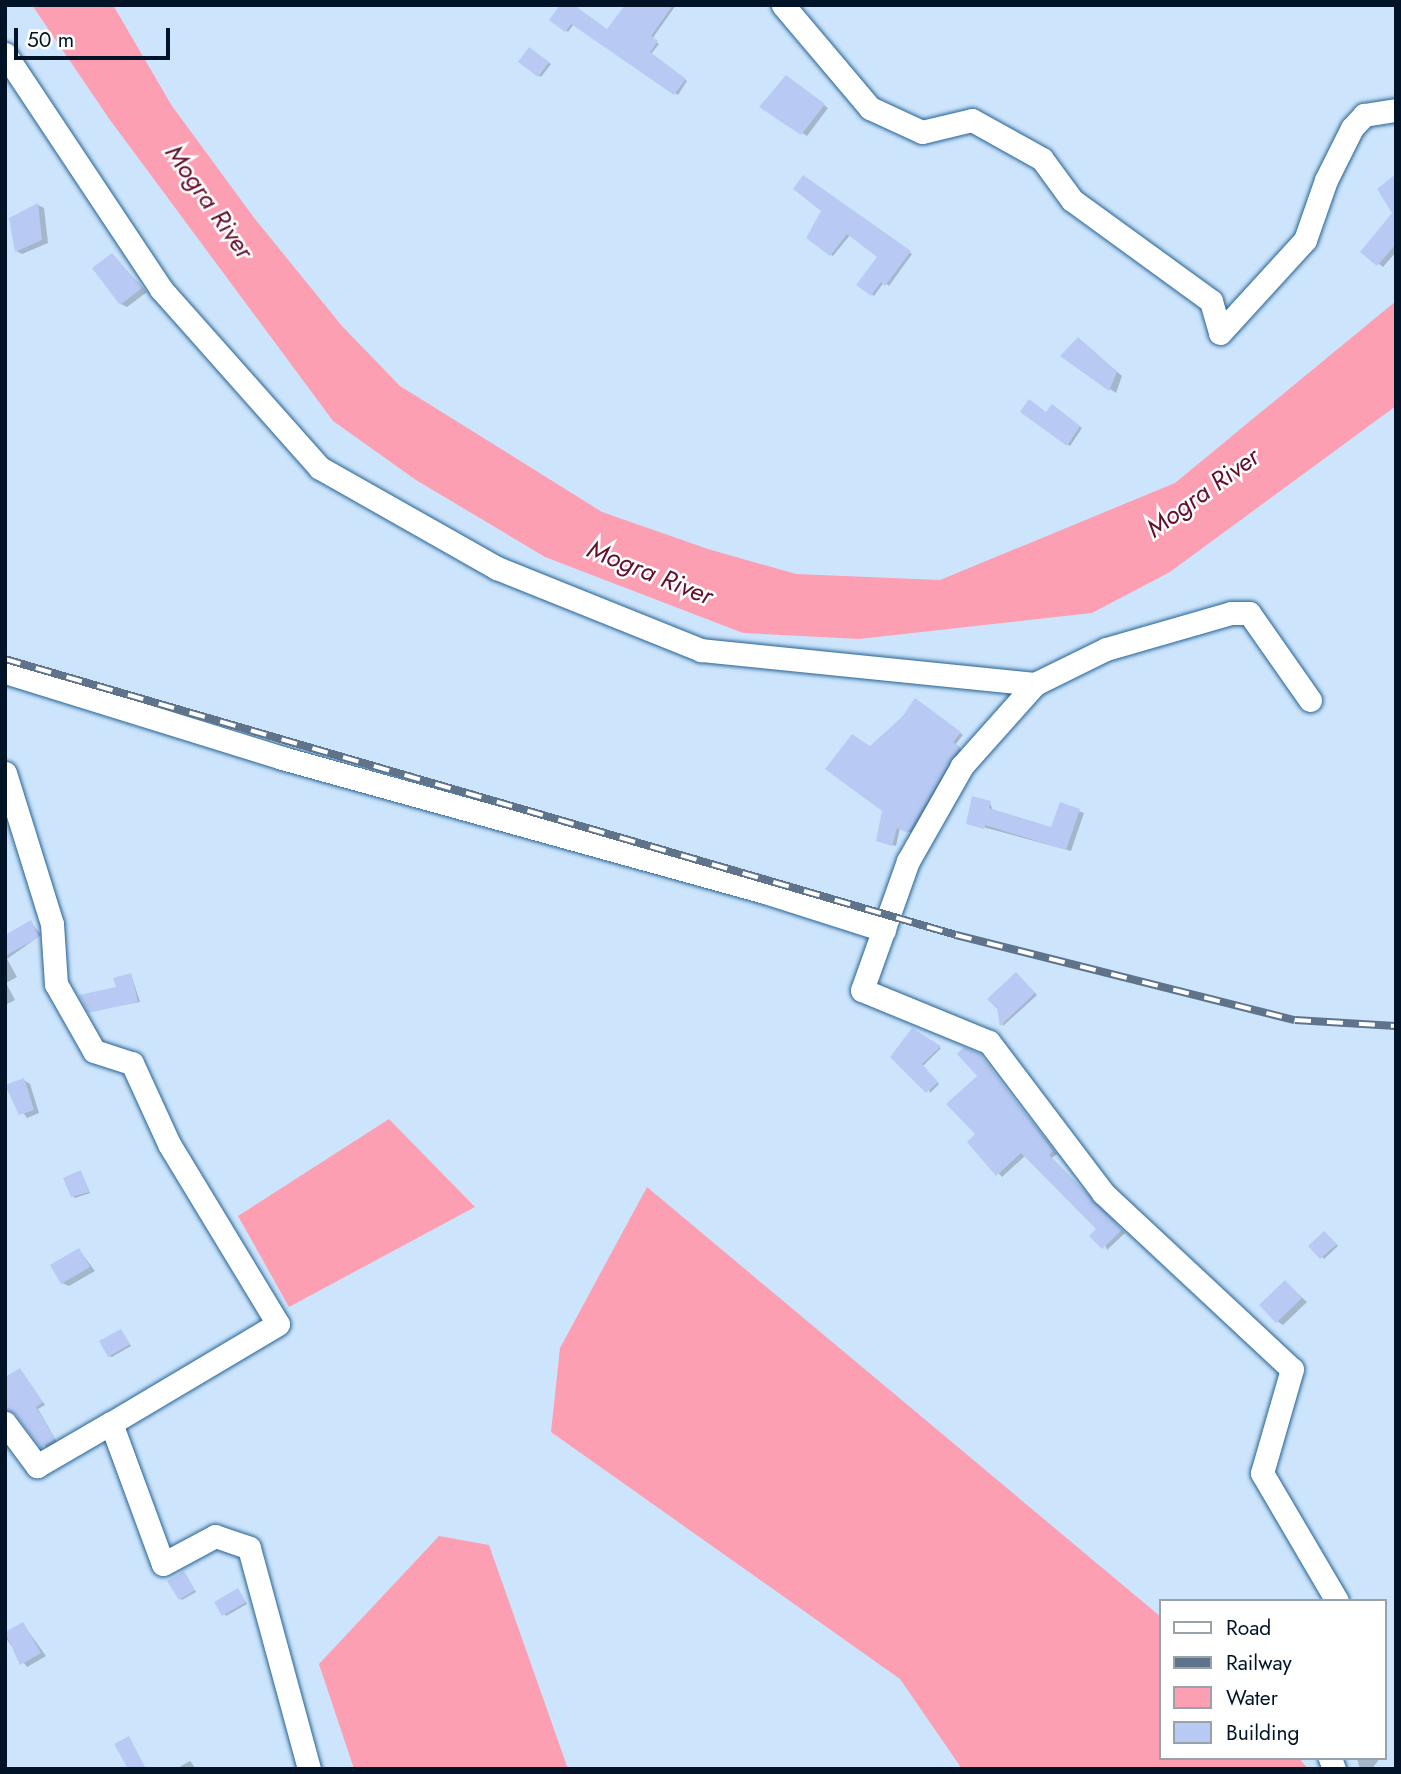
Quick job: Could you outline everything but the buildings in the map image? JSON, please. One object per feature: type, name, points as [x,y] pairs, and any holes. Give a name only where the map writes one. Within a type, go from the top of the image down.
[{"type":"street","points":[[783,5],[870,108],[922,132],[972,120],[1042,159],[1072,200],[1211,301],[1220,333],[1305,240],[1326,180],[1352,128],[1364,115],[1396,110]]},
{"type":"street","points":[[5,54],[161,289],[320,468],[497,568],[701,650],[1035,684]]},
{"type":"street","points":[[1310,701],[1249,613],[1231,613],[1106,649],[1035,684],[962,766],[908,861],[862,990],[989,1042],[1103,1194],[1292,1369],[1262,1473],[1336,1599]]},
{"type":"street","points":[[5,672],[282,758],[765,892],[884,930]]},
{"type":"street","points":[[5,773],[52,924],[56,985],[94,1051],[132,1063],[169,1144],[278,1324],[37,1466],[5,1423]]},
{"type":"street","points":[[111,1423],[163,1564],[215,1536],[249,1548],[309,1769]]},
{"type":"water","name":"Mogra River","points":[[32,5],[113,5],[172,106],[255,219],[342,326],[400,386],[602,512],[708,549],[796,574],[940,580],[1175,483],[1396,301],[1396,406],[1170,572],[1092,613],[859,639],[743,633],[545,557],[416,480],[333,421],[110,120]]},
{"type":"water","points":[[389,1119],[475,1207],[289,1307],[238,1216]]},
{"type":"water","points":[[647,1187],[1160,1616],[1160,1760],[1301,1760],[1308,1769],[962,1769],[900,1679],[551,1432],[560,1348]]},
{"type":"water","points":[[439,1536],[489,1545],[568,1769],[354,1769],[319,1664]]},
{"type":"railway","points":[[5,659],[956,935],[1295,1020],[1396,1026]]}]
